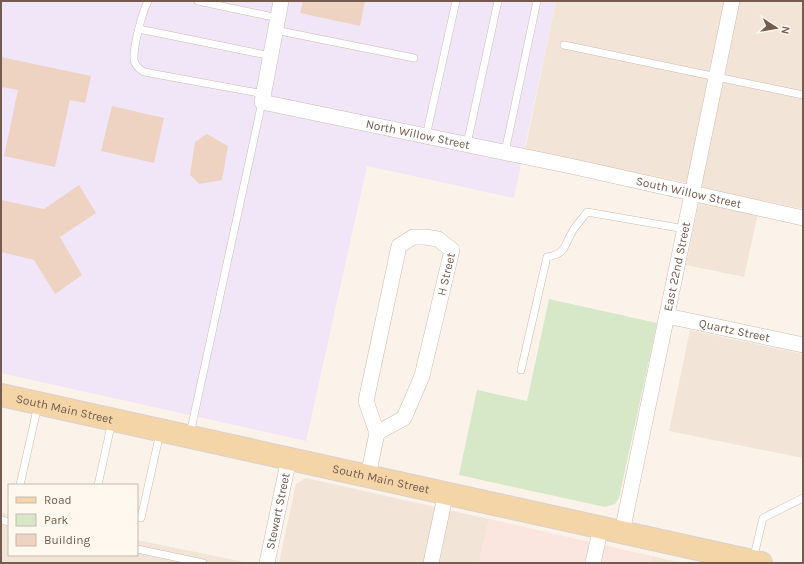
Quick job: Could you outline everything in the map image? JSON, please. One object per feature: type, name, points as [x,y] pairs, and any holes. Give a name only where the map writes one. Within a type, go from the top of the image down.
[{"type":"main road","name":"South Main Street","points":[[1,395],[446,492],[757,562]]},
{"type":"street","points":[[263,98],[281,1]]},
{"type":"street","name":"East 22nd Street","points":[[622,532],[732,1]]},
{"type":"street","name":"North Willow Street","points":[[263,98],[426,136],[575,167]]},
{"type":"street","name":"South Willow Street","points":[[575,167],[803,218]]},
{"type":"street","name":"H Street","points":[[413,237],[438,239],[452,250],[422,376],[404,418],[377,433],[366,401],[399,246],[413,237]]},
{"type":"street","name":"Quartz Street","points":[[667,316],[803,345]]},
{"type":"street","points":[[368,476],[377,433]]},
{"type":"street","name":"Stewart Street","points":[[267,563],[290,458]]},
{"type":"street","points":[[431,563],[446,492]]},
{"type":"street","points":[[593,563],[601,527]]},
{"type":"lane","points":[[148,1],[143,13],[134,61],[137,68],[144,72],[263,98],[189,436]]},
{"type":"lane","points":[[198,1],[277,24],[414,58]]},
{"type":"lane","points":[[426,136],[456,1]]},
{"type":"lane","points":[[467,144],[498,1]]},
{"type":"lane","points":[[505,152],[536,1]]},
{"type":"lane","points":[[140,29],[271,56]]},
{"type":"lane","points":[[564,45],[803,95]]},
{"type":"lane","points":[[521,370],[547,257],[557,255],[566,246],[572,232],[588,212],[685,229]]},
{"type":"lane","points":[[20,484],[38,403]]},
{"type":"lane","points":[[98,484],[112,419]]},
{"type":"lane","points":[[138,518],[141,518],[160,430]]},
{"type":"lane","points":[[757,562],[762,518],[803,498]]},
{"type":"lane","points":[[138,549],[203,563]]},
{"type":"shaded area","points":[[1,1],[556,1],[514,198],[367,166],[306,441],[1,373]]},
{"type":"shaded area","points":[[556,1],[803,1],[803,209],[761,200],[744,277],[686,265],[702,186],[525,150]]},
{"type":"shaded area","points":[[690,330],[803,354],[803,458],[669,431]]},
{"type":"shaded area","points":[[306,478],[489,519],[479,563],[279,563],[296,484]]},
{"type":"shaded area","points":[[1,512],[8,514],[8,556],[138,556],[138,540],[249,563],[1,563]]},
{"type":"shaded area","points":[[489,519],[652,556],[650,563],[479,563]]},
{"type":"shaded area","points":[[652,556],[681,563],[650,563]]},
{"type":"green space","points":[[549,299],[657,323],[619,498],[615,504],[605,507],[459,475],[477,390],[527,401]]},
{"type":"building","points":[[303,1],[365,1],[360,26],[300,13]]},
{"type":"building","points":[[1,57],[91,76],[85,103],[70,100],[55,167],[4,156],[18,90],[1,87]]},
{"type":"building","points":[[112,106],[164,118],[154,163],[101,151]]},
{"type":"building","points":[[207,134],[228,146],[222,180],[199,184],[190,175],[195,142]]},
{"type":"building","points":[[79,185],[96,213],[60,237],[82,275],[55,294],[34,260],[1,252],[1,200],[44,209]]}]
